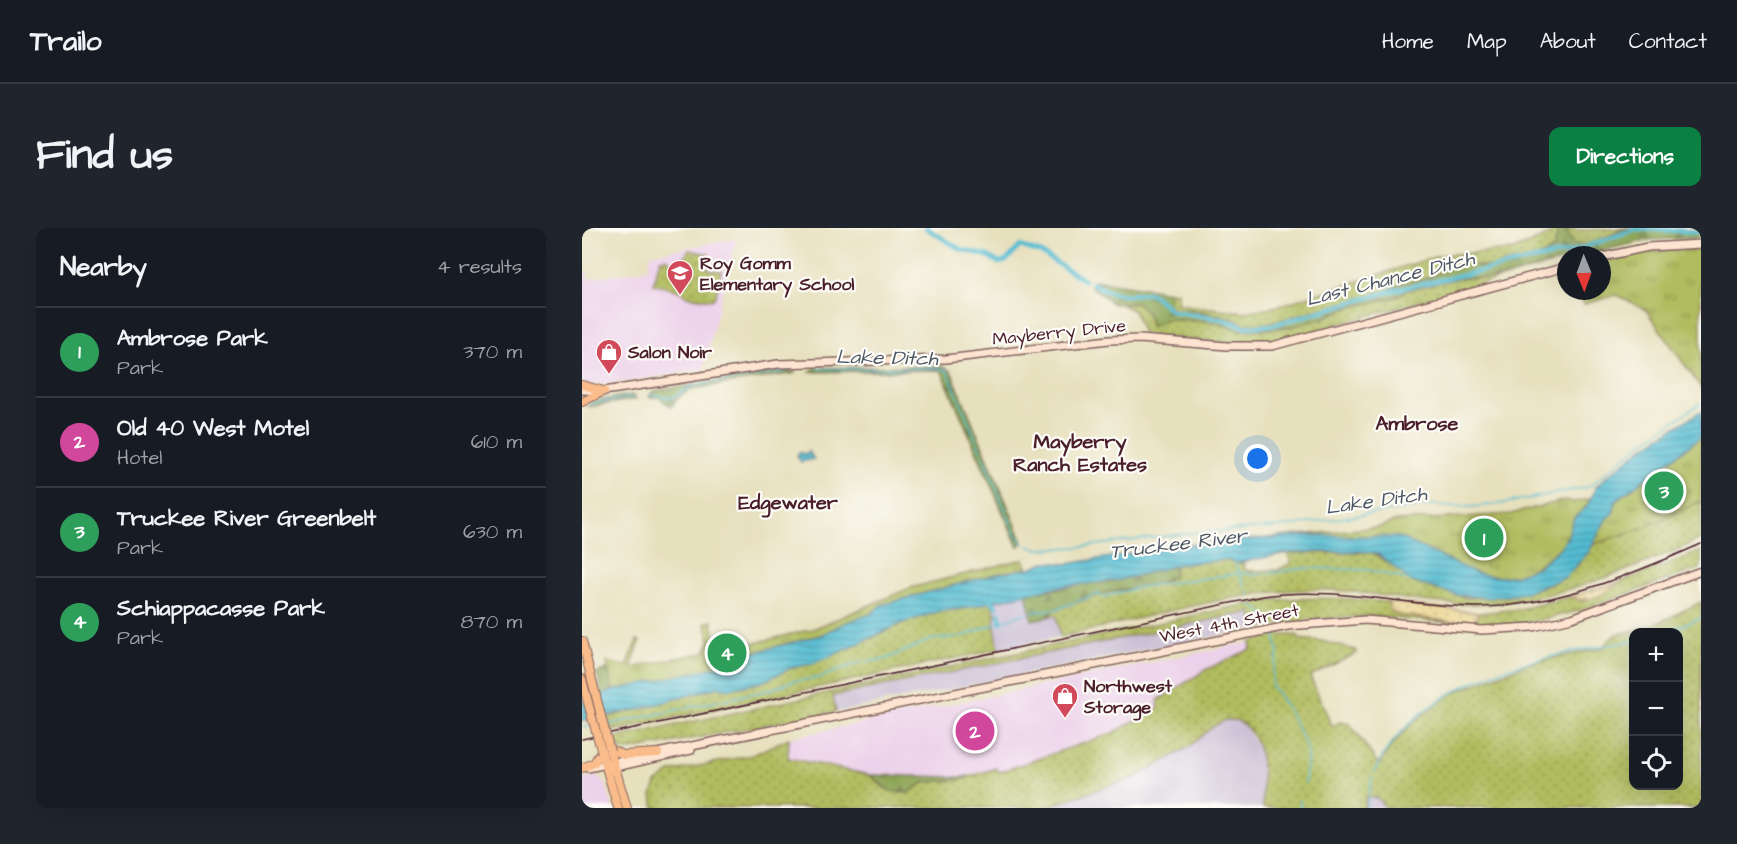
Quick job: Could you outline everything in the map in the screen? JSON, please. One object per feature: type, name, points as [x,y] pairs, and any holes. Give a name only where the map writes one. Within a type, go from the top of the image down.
[{"type":"main road","points":[[1611,255],[1648,247],[1701,243]]},
{"type":"main road","name":"Mayberry Drive","points":[[582,390],[604,391],[697,375],[788,363],[946,359],[1109,340],[1140,339],[1227,346],[1272,346],[1557,269]]},
{"type":"main road","points":[[582,385],[604,391]]},
{"type":"main road","points":[[582,402],[604,391]]},
{"type":"main road","name":"West 4th Street","points":[[610,766],[658,753],[760,732],[1307,623],[1365,620],[1482,630],[1533,627],[1572,618],[1701,571]]},
{"type":"main road","points":[[583,643],[599,708],[601,732]]},
{"type":"main road","points":[[582,678],[590,710],[601,732],[607,752],[618,808]]},
{"type":"main road","name":"West 4th Street","points":[[582,770],[610,766],[760,732]]},
{"type":"main road","points":[[607,752],[623,755],[658,753]]},
{"type":"main road","points":[[582,770],[594,764],[607,752]]},
{"type":"main road","points":[[610,766],[627,808]]},
{"type":"shaded area","name":"Roy Gomm Elementary School","points":[[736,239],[703,369],[617,383],[590,385],[582,382],[582,272],[587,272],[588,279],[647,269],[651,254]]},
{"type":"shaded area","points":[[1026,593],[1031,620],[1056,615],[1060,637],[999,649],[994,621],[996,614],[990,601]]},
{"type":"shaded area","points":[[1252,612],[1255,628],[836,712],[832,696]]},
{"type":"shaded area","points":[[1250,642],[1252,649],[1207,669],[1149,714],[1125,727],[998,772],[996,768],[960,777],[870,775],[788,758],[789,738]]},
{"type":"shaded area","points":[[1226,720],[1243,723],[1260,751],[1263,808],[1043,808],[1138,776],[1189,747],[1212,727]]},
{"type":"shaded area","points":[[596,776],[605,782],[613,808],[582,808],[582,778]]},
{"type":"shaded area","points":[[1365,797],[1377,798],[1386,808],[1364,808]]},
{"type":"green space","points":[[1551,228],[1558,228],[1554,250],[1538,257],[1490,267],[1456,265],[1422,280],[1406,282],[1379,294],[1264,324],[1244,324],[1228,317],[1193,310],[1175,310],[1169,305],[1170,292],[1178,293],[1178,304],[1244,312],[1278,306],[1441,255],[1513,250],[1550,235]]},
{"type":"green space","points":[[1558,228],[1564,228],[1573,243],[1581,246],[1557,246],[1557,262],[1501,278],[1460,278],[1438,281],[1407,290],[1393,298],[1349,307],[1321,319],[1286,328],[1238,330],[1215,322],[1166,319],[1151,327],[1147,313],[1138,303],[1113,304],[1091,286],[1095,280],[1170,292],[1169,305],[1175,310],[1193,310],[1227,317],[1244,324],[1264,324],[1379,294],[1406,282],[1422,280],[1456,265],[1490,267],[1538,257],[1554,250]]},
{"type":"green space","points":[[1564,228],[1582,230],[1628,228],[1589,244],[1581,246],[1573,243]]},
{"type":"green space","points":[[1628,228],[1701,230],[1701,238],[1649,240],[1611,249],[1611,246],[1581,246]]},
{"type":"green space","points":[[1701,249],[1701,388],[1646,310],[1617,295],[1611,297],[1611,260],[1654,251]]},
{"type":"green space","points":[[689,250],[709,254],[708,269],[721,271],[716,296],[712,300],[687,296],[677,290],[653,284],[660,259],[667,258],[672,263],[682,260]]},
{"type":"green space","points":[[1460,278],[1501,278],[1294,337],[1276,340],[1199,341],[1143,333],[1134,311],[1122,305],[1138,303],[1147,313],[1149,323],[1166,319],[1215,322],[1238,330],[1286,328],[1321,319],[1349,307],[1393,298],[1407,290]]},
{"type":"green space","points":[[1582,300],[1599,300],[1584,304]]},
{"type":"green space","points":[[941,366],[951,371],[1023,542],[1018,547],[941,370],[810,372],[815,368]]},
{"type":"green space","points":[[787,370],[796,373],[692,389],[680,396],[671,407],[659,397],[649,397],[653,391]]},
{"type":"green space","points":[[632,395],[636,399],[588,407],[593,401]]},
{"type":"green space","points":[[1701,437],[1701,501],[1647,526],[1592,545],[1607,518],[1613,513],[1616,501]]},
{"type":"green space","points":[[1590,499],[1587,506],[1574,518],[1567,538],[1560,548],[1527,573],[1508,577],[1487,576],[1460,567],[1399,537],[1311,535],[1267,538],[1380,527],[1396,521],[1511,514],[1565,500],[1573,502]]},
{"type":"green space","points":[[1701,501],[1701,539],[1645,563],[1584,585],[1523,600],[1462,604],[1337,590],[1295,590],[1236,597],[1060,637],[1056,615],[1047,617],[1054,610],[1108,592],[1159,584],[1168,580],[1175,571],[1174,567],[1181,564],[1227,560],[1243,563],[1245,570],[1249,571],[1278,570],[1291,563],[1287,553],[1371,552],[1399,569],[1412,582],[1467,598],[1509,596],[1549,585],[1576,567],[1592,545],[1647,526]]},
{"type":"green space","points":[[1701,551],[1701,568],[1581,610],[1520,625],[1492,626],[1367,616],[1306,620],[1255,628],[1251,612],[833,696],[836,712],[625,751],[618,748],[614,738],[1263,601],[1325,598],[1371,600],[1387,602],[1392,612],[1400,615],[1452,622],[1475,620],[1479,613],[1519,609],[1570,597],[1584,601],[1620,582]]},
{"type":"green space","points":[[1024,559],[1028,569],[996,574],[881,605],[871,614],[847,622],[821,635],[748,654],[734,664],[728,662],[697,674],[613,691],[607,662],[627,666],[637,640],[640,641],[631,668],[705,652],[710,641],[705,623],[712,621],[716,644],[725,650],[813,629],[910,588]]},
{"type":"green space","points":[[1174,567],[1174,576],[1159,584],[1108,592],[1054,610],[1047,617],[1032,620],[1026,593],[1070,587],[1091,581],[1109,582]]},
{"type":"green space","points":[[990,601],[996,614],[994,621],[999,649],[612,731],[608,717],[718,687],[730,689],[762,682],[791,668],[845,650],[900,624],[940,611],[962,609]]},
{"type":"green space","points":[[1701,602],[1701,808],[1386,808],[1377,798],[1366,797],[1364,808],[1263,808],[1261,759],[1258,747],[1246,727],[1236,720],[1225,720],[1212,727],[1189,747],[1138,776],[1043,808],[654,808],[652,795],[656,783],[670,772],[752,755],[789,738],[788,758],[870,775],[884,788],[900,793],[908,793],[925,782],[961,780],[996,768],[999,772],[1113,733],[1159,707],[1158,700],[1207,669],[1251,649],[1250,642],[1274,635],[1298,635],[1298,639],[1322,641],[1356,650],[1357,653],[1310,676],[1332,726],[1340,722],[1350,724],[1379,765],[1390,747],[1413,722],[1452,693],[1530,663],[1601,648],[1615,635],[1629,631],[1629,790],[1683,790],[1683,628],[1642,628],[1654,625]]},
{"type":"green space","points":[[608,668],[613,691],[602,695],[597,673]]},
{"type":"green space","points":[[870,775],[970,776],[961,780],[925,782],[908,793],[890,791]]},
{"type":"sand","points":[[1620,582],[1603,594],[1590,599],[1570,597]]},
{"type":"sand","points":[[1387,602],[1479,613],[1473,622],[1452,622],[1400,615],[1392,612]]},
{"type":"water","points":[[1701,411],[1701,437],[1616,501],[1613,513],[1607,518],[1588,553],[1565,578],[1520,594],[1491,598],[1456,595],[1412,582],[1378,554],[1358,551],[1287,553],[1238,563],[1226,560],[1181,564],[1120,580],[1051,588],[962,609],[940,611],[900,624],[812,664],[791,668],[762,682],[730,689],[718,687],[640,709],[582,721],[582,703],[611,691],[734,664],[748,654],[821,635],[847,622],[871,614],[881,605],[996,574],[1030,568],[1045,562],[1067,564],[1190,544],[1311,535],[1399,537],[1476,573],[1499,577],[1517,575],[1537,567],[1560,548],[1567,538],[1574,518],[1587,506],[1596,487],[1603,480],[1642,448]]},
{"type":"water","points":[[799,452],[804,454],[809,452],[814,459],[801,462],[797,456]]},
{"type":"waterway","name":"Last Chance Ditch","points":[[926,228],[960,249],[988,256],[999,263],[1006,261],[1020,246],[1041,253],[1084,280]]},
{"type":"waterway","name":"Last Chance Ditch","points":[[1092,283],[1109,292],[1125,295],[1151,293],[1172,311],[1222,319],[1246,327],[1273,325],[1398,289],[1573,251],[1636,229],[1701,232]]},
{"type":"waterway","name":"Lake Ditch","points":[[817,369],[936,368],[947,370],[1015,533],[1024,544]]},
{"type":"waterway","name":"Lake Ditch","points":[[650,395],[672,398],[692,386],[788,371]]},
{"type":"waterway","name":"Lake Ditch","points":[[589,404],[633,397]]},
{"type":"waterway","name":"Lake Ditch","points":[[1028,546],[1039,549],[1080,547],[1183,534],[1280,527],[1430,505],[1470,507],[1500,504],[1583,488],[1590,486],[1639,445],[1701,403]]},
{"type":"waterway","points":[[1235,563],[1245,587]]},
{"type":"waterway","points":[[1031,612],[1057,609],[1098,594],[1103,597],[1140,587],[1242,573],[1254,575],[1306,568],[1368,570],[1410,580]]},
{"type":"waterway","points":[[989,598],[997,607]]},
{"type":"waterway","points":[[1251,604],[1271,620]]},
{"type":"waterway","points":[[999,613],[1001,622]]},
{"type":"waterway","points":[[606,725],[769,690],[793,681],[818,678],[858,663],[886,659],[930,640],[963,636],[1025,613]]},
{"type":"waterway","points":[[1675,628],[1701,618]]},
{"type":"waterway","points":[[1275,635],[1278,654],[1273,670],[1272,686],[1289,711],[1305,744],[1308,753],[1305,783]]},
{"type":"waterway","points":[[1374,772],[1394,740],[1421,714],[1452,693],[1486,677],[1523,664],[1560,654],[1629,642]]},
{"type":"waterway","points":[[582,727],[592,726]]},
{"type":"waterway","points":[[1366,808],[1372,777]]},
{"type":"waterway","points":[[1300,800],[1300,808]]},
{"type":"railway","points":[[582,739],[1264,596],[1317,593],[1474,607],[1533,602],[1562,596],[1619,578],[1701,544]]},
{"type":"place","name":"Roy Gomm Elementary School","points":[[680,296]]},
{"type":"place","name":"Salon Noir","points":[[609,375]]},
{"type":"place","name":"Truckee River Greenbelt","points":[[1664,491]]},
{"type":"place","name":"Ambrose Park","points":[[1484,538]]},
{"type":"place","name":"Schiappacasse Park","points":[[727,653]]},
{"type":"place","name":"Northwest Storage","points":[[1065,719]]},
{"type":"place","name":"Old 40 West Motel","points":[[975,731]]},
{"type":"district","name":"Ambrose","points":[[1417,423]]},
{"type":"district","name":"Mayberry Ranch Estates","points":[[1080,452]]},
{"type":"district","name":"Edgewater","points":[[788,502]]},
{"type":"water label","name":"Truckee River","points":[[1178,543]]}]
